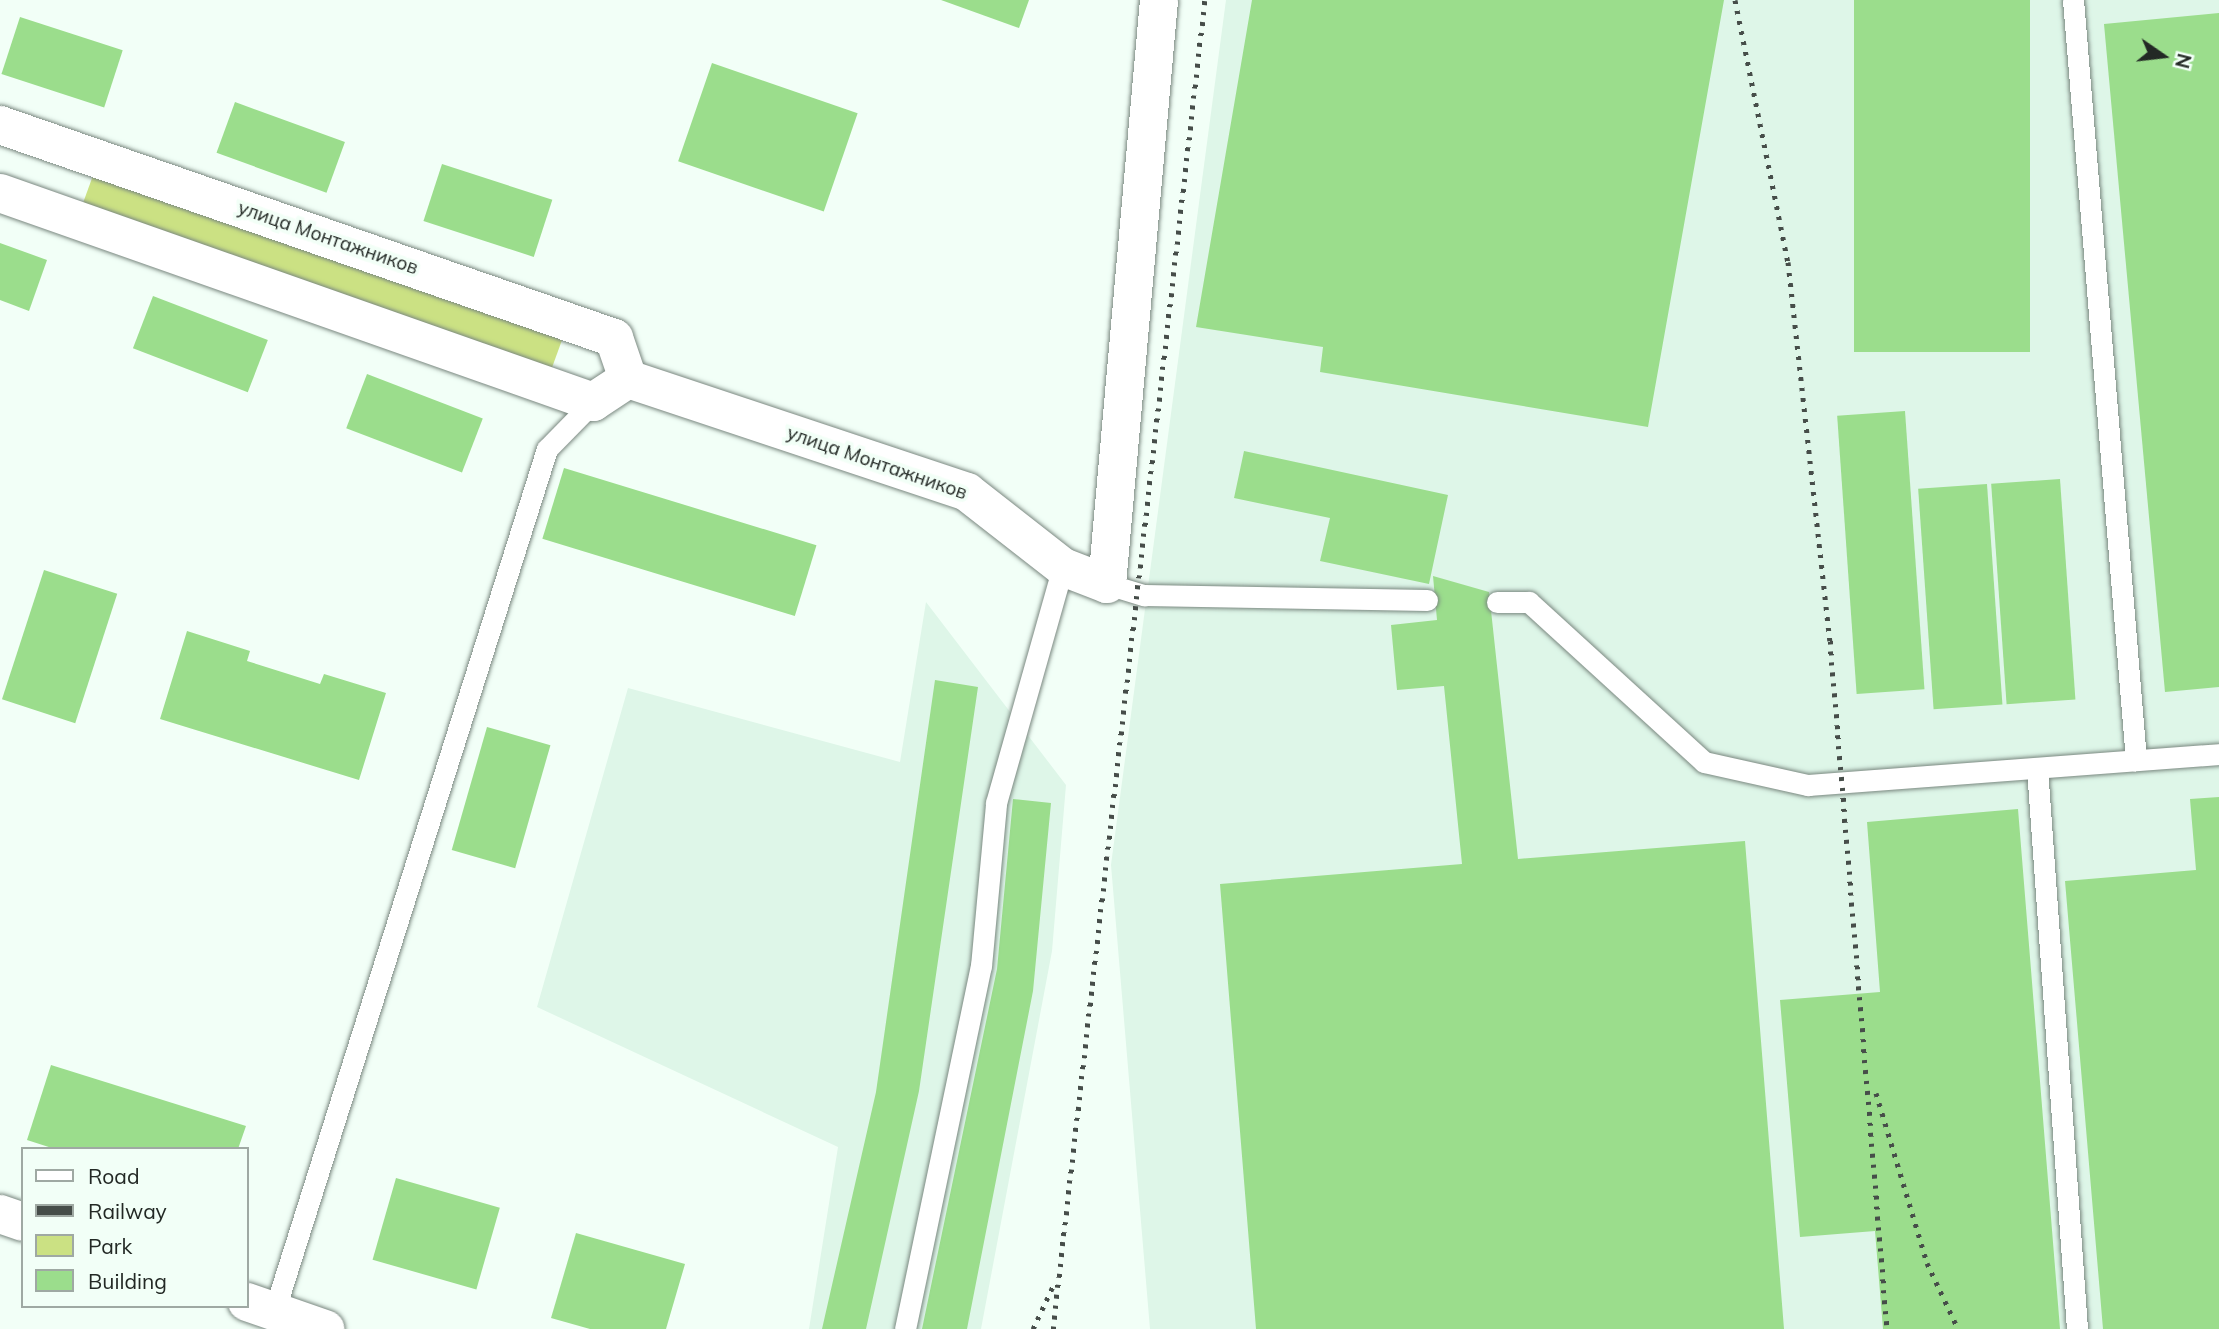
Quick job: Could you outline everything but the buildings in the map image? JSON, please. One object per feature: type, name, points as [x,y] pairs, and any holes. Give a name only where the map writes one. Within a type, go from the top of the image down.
[{"type":"street","points":[[1107,584],[1159,0]]},
{"type":"street","name":"улица Монтажников","points":[[0,125],[614,338],[628,379],[967,492],[1063,566],[1107,584]]},
{"type":"street","points":[[0,193],[593,402],[628,379]]},
{"type":"street","points":[[0,1214],[21,1222]]},
{"type":"street","points":[[260,1307],[325,1329]]},
{"type":"lane","points":[[2073,0],[2136,760]]},
{"type":"lane","points":[[260,1307],[547,449],[593,402]]},
{"type":"lane","points":[[905,1329],[981,966],[996,803],[1063,566]]},
{"type":"lane","points":[[1107,584],[1144,595],[1427,600]]},
{"type":"lane","points":[[1497,602],[1529,602],[1704,762],[1808,785],[2219,754]]},
{"type":"lane","points":[[2036,768],[2077,1329]]},
{"type":"shaded area","points":[[1226,0],[2219,0],[2219,1329],[1150,1329],[1111,865]]},
{"type":"shaded area","points":[[926,602],[1066,785],[1052,951],[981,1329],[809,1329],[838,1147],[537,1007],[628,688],[900,762]]},
{"type":"green space","points":[[95,170],[562,340],[549,376],[82,206]]},
{"type":"railway","points":[[1053,1329],[1205,0]]},
{"type":"railway","points":[[1735,0],[1788,262],[1830,641],[1887,1329]]},
{"type":"railway","points":[[1876,1093],[1927,1263],[1958,1329]]},
{"type":"railway","points":[[1033,1329],[1054,1284]]}]
